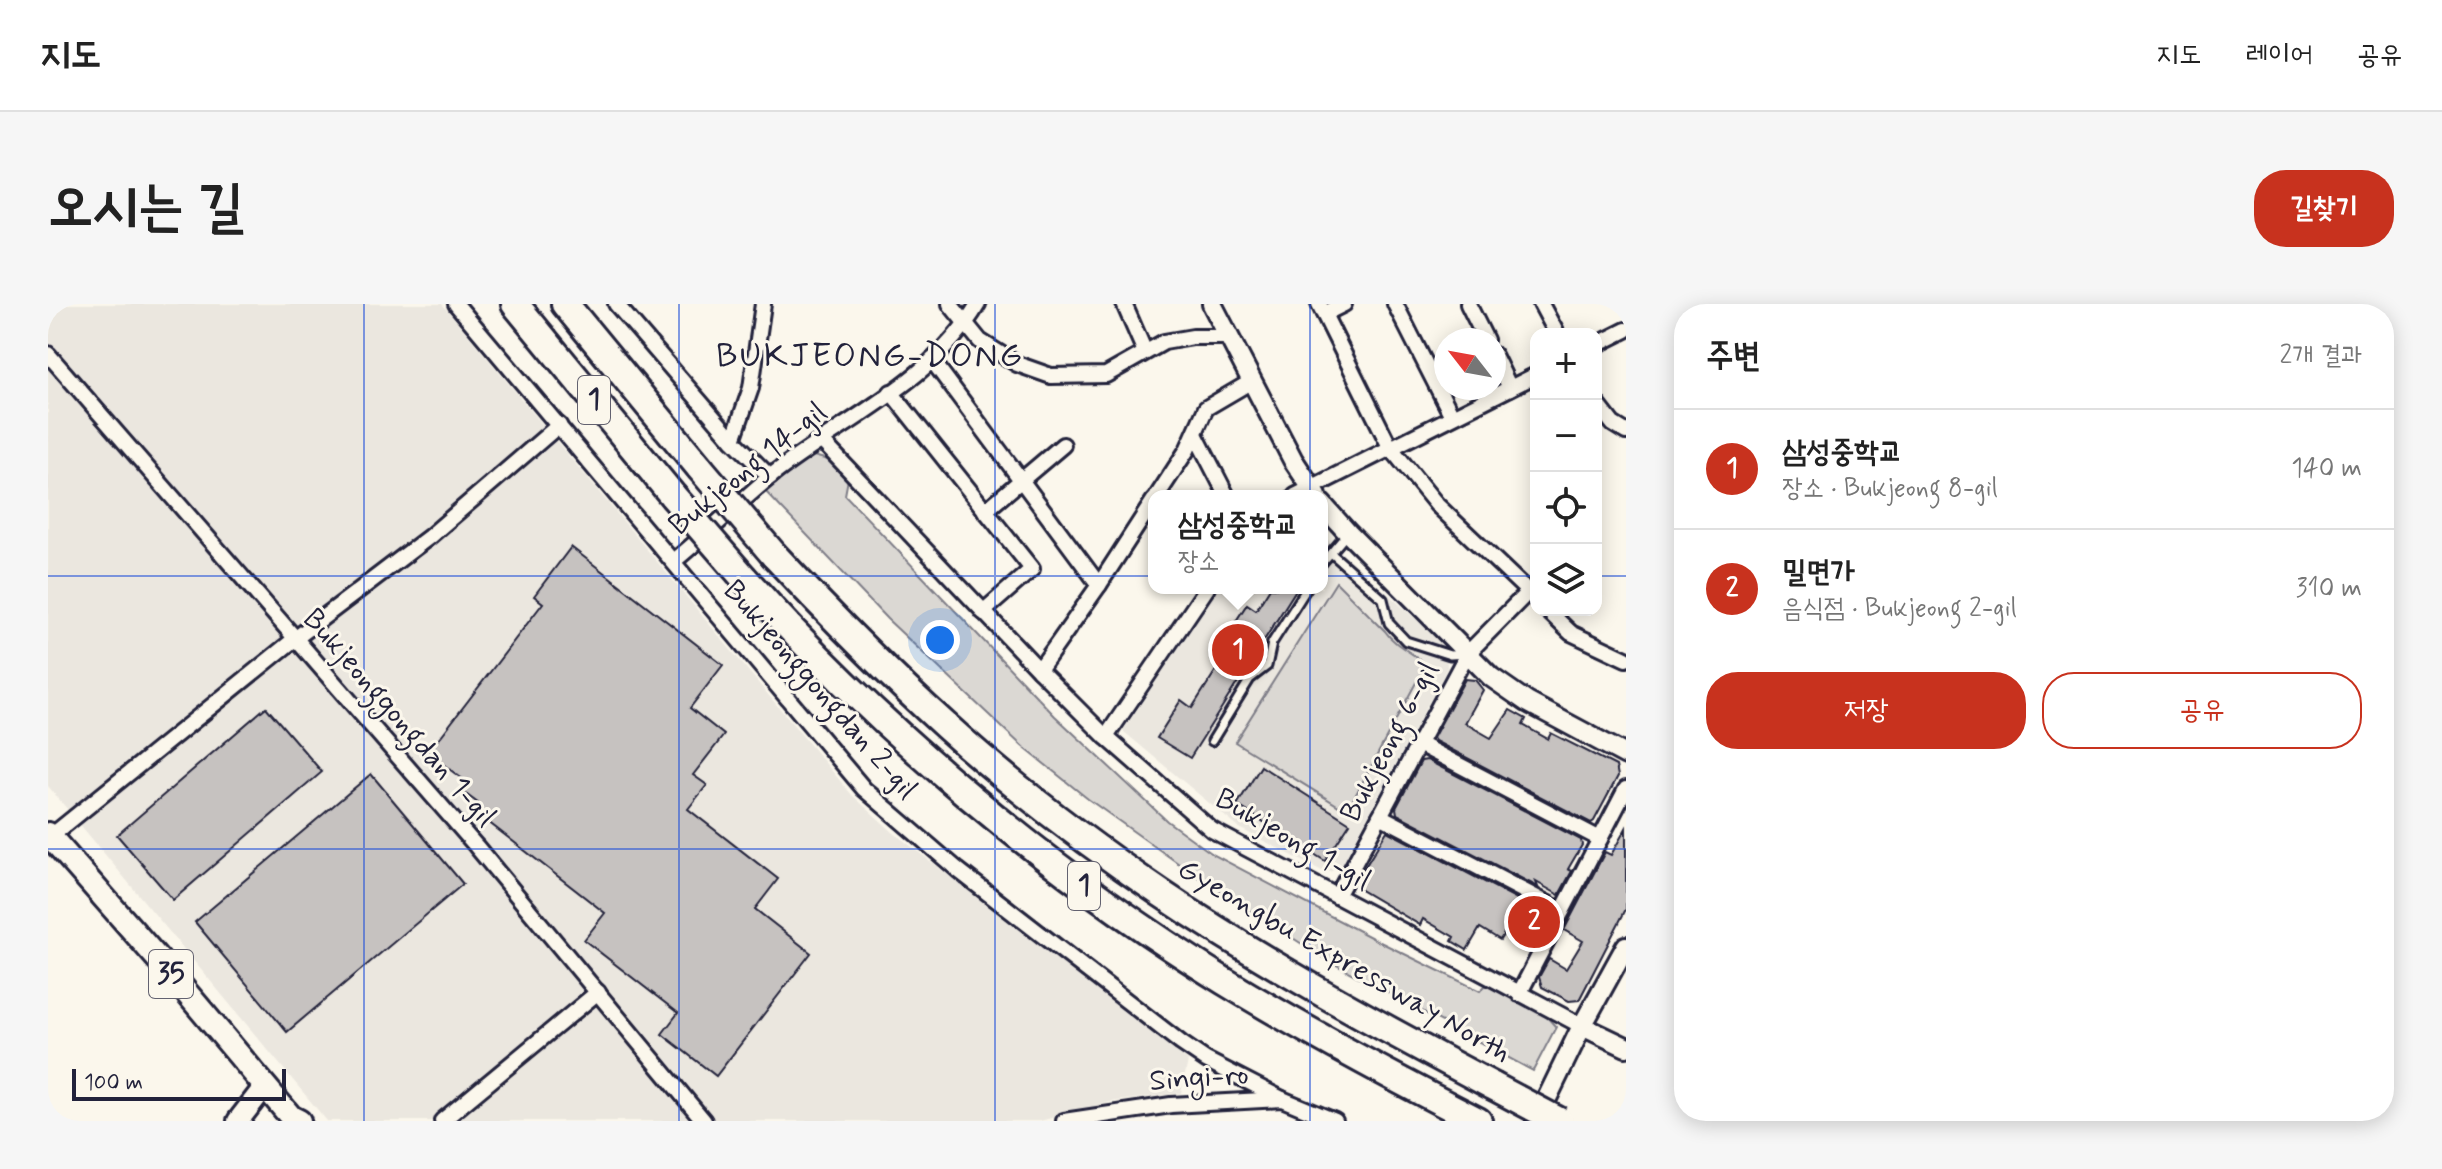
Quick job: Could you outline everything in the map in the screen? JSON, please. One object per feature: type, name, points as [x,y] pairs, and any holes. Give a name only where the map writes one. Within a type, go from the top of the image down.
[{"type":"highway","name":"1","points":[[515,304],[744,578],[845,682],[931,764],[1082,885],[1223,980],[1335,1045],[1478,1121]]},
{"type":"highway","name":"Gyeongbu Expressway North","points":[[565,304],[774,555],[862,646],[947,727],[1085,839],[1162,894],[1335,1000],[1559,1121]]},
{"type":"main road","name":"35","points":[[49,835],[294,1120]]},
{"type":"main road","points":[[238,1121],[265,1086]]},
{"type":"street","name":"Bukjeonggongdan 2-gil","points":[[456,304],[864,789],[958,870],[1181,1043],[1206,1060],[1282,1099]]},
{"type":"street","points":[[616,304],[733,440],[770,477]]},
{"type":"street","points":[[733,440],[751,388],[763,304]]},
{"type":"street","points":[[950,304],[980,341],[1017,364],[1051,376],[1106,375],[1164,342],[1193,337],[1229,337]]},
{"type":"street","name":"Bukjeong 14-gil","points":[[674,561],[770,477],[932,360],[966,325],[978,304]]},
{"type":"street","points":[[1124,304],[1145,352]]},
{"type":"street","points":[[1212,304],[1306,490]]},
{"type":"street","points":[[1344,304],[1322,309],[1390,447],[1437,505],[1530,593]]},
{"type":"street","points":[[1395,304],[1452,416]]},
{"type":"street","points":[[1468,304],[1480,328]]},
{"type":"street","points":[[1541,304],[1554,328]]},
{"type":"street","points":[[1602,342],[1626,330]]},
{"type":"street","name":"Bukjeonggongdan 1-gil","points":[[48,354],[476,846],[704,1121]]},
{"type":"street","points":[[932,360],[1099,585]]},
{"type":"street","points":[[1312,490],[1390,447],[1530,378]]},
{"type":"street","points":[[1506,380],[1510,388]]},
{"type":"street","points":[[1160,490],[1195,434],[1206,408],[1252,381]]},
{"type":"street","points":[[891,392],[1032,569],[983,612]]},
{"type":"street","points":[[1602,410],[1613,424],[1626,432]]},
{"type":"street","points":[[49,835],[296,638],[429,537],[559,425]]},
{"type":"street","points":[[1195,434],[1224,490]]},
{"type":"street","name":"Bukjeong 1-gil","points":[[821,440],[1106,737],[1212,830],[1582,1026]]},
{"type":"street","points":[[985,511],[1063,445]]},
{"type":"street","points":[[1039,670],[1148,509]]},
{"type":"street","points":[[1328,511],[1491,677],[1518,697],[1626,755]]},
{"type":"street","points":[[1106,737],[1203,594]]},
{"type":"street","name":"Bukjeong 6-gil","points":[[1337,896],[1467,654],[1530,597]]},
{"type":"street","points":[[1553,616],[1571,633],[1626,659]]},
{"type":"street","points":[[1419,744],[1600,839]]},
{"type":"street","points":[[1519,994],[1626,789]]},
{"type":"street","points":[[1380,816],[1562,911]]},
{"type":"street","points":[[1536,1121],[1582,1026],[1626,946]]},
{"type":"street","points":[[442,1121],[598,992]]},
{"type":"street","points":[[1582,1026],[1626,1047]]},
{"type":"street","name":"Singi-ro","points":[[1064,1121],[1171,1105],[1282,1099],[1335,1121]]},
{"type":"lane","points":[[1328,556],[1348,533]]},
{"type":"lane","points":[[1331,553],[1383,599],[1389,623],[1406,641],[1450,655],[1467,654]]},
{"type":"lane","points":[[1212,741],[1250,679],[1267,666],[1272,643],[1303,594]]},
{"type":"shaded area","points":[[48,304],[442,304],[852,795],[894,833],[1188,1061],[1181,1093],[1111,1102],[1040,1121],[327,1121],[48,786]]},
{"type":"shaded area","points":[[810,455],[828,460],[848,479],[845,495],[1055,716],[1167,821],[1214,855],[1378,941],[1480,991],[1487,984],[1546,1016],[1556,1027],[1533,1071],[1327,960],[1196,876],[1088,799],[1022,746],[887,619],[766,492]]},
{"type":"shaded area","points":[[1328,540],[1446,646],[1447,668],[1340,868],[1326,873],[1239,828],[1123,731],[1214,594],[1328,594]]},
{"type":"shaded area","points":[[1336,582],[1393,641],[1426,664],[1347,811],[1235,742]]},
{"type":"building","points":[[571,547],[723,665],[690,708],[724,735],[693,775],[707,785],[688,809],[778,879],[755,909],[811,953],[716,1076],[662,1034],[678,1013],[584,940],[605,913],[474,811],[479,804],[463,792],[469,784],[428,753],[543,603],[534,596]]},
{"type":"building","points":[[1266,594],[1293,594],[1190,758],[1157,738],[1181,700],[1192,708],[1220,664],[1212,659],[1224,640],[1226,630],[1234,624],[1247,604],[1256,610]]},
{"type":"building","points":[[1465,679],[1475,680],[1483,690],[1465,723],[1491,738],[1510,710],[1526,719],[1523,725],[1548,739],[1551,733],[1616,766],[1618,776],[1594,821],[1591,823],[1435,741],[1433,738]]},
{"type":"building","points":[[266,707],[322,772],[173,900],[117,835]]},
{"type":"building","points":[[1427,760],[1581,840],[1582,845],[1568,869],[1572,871],[1559,895],[1397,814],[1396,808],[1421,761]]},
{"type":"building","points":[[1261,766],[1350,823],[1325,861],[1237,805]]},
{"type":"building","points":[[371,774],[463,884],[287,1032],[195,922]]},
{"type":"building","points":[[1626,828],[1626,909],[1579,1000],[1569,1001],[1542,987],[1539,977],[1549,959],[1566,969],[1583,941],[1564,930],[1605,852],[1611,855]]},
{"type":"building","points":[[1387,831],[1544,913],[1546,919],[1533,941],[1508,927],[1500,940],[1480,928],[1467,950],[1452,941],[1454,937],[1423,919],[1420,925],[1359,889],[1357,880]]},
{"type":"place","name":"삼성중학교","points":[[1238,650]]},
{"type":"place","name":"밀면가","points":[[1534,922]]},
{"type":"district","name":"BUKJEONG-DONG","points":[[870,356]]}]
